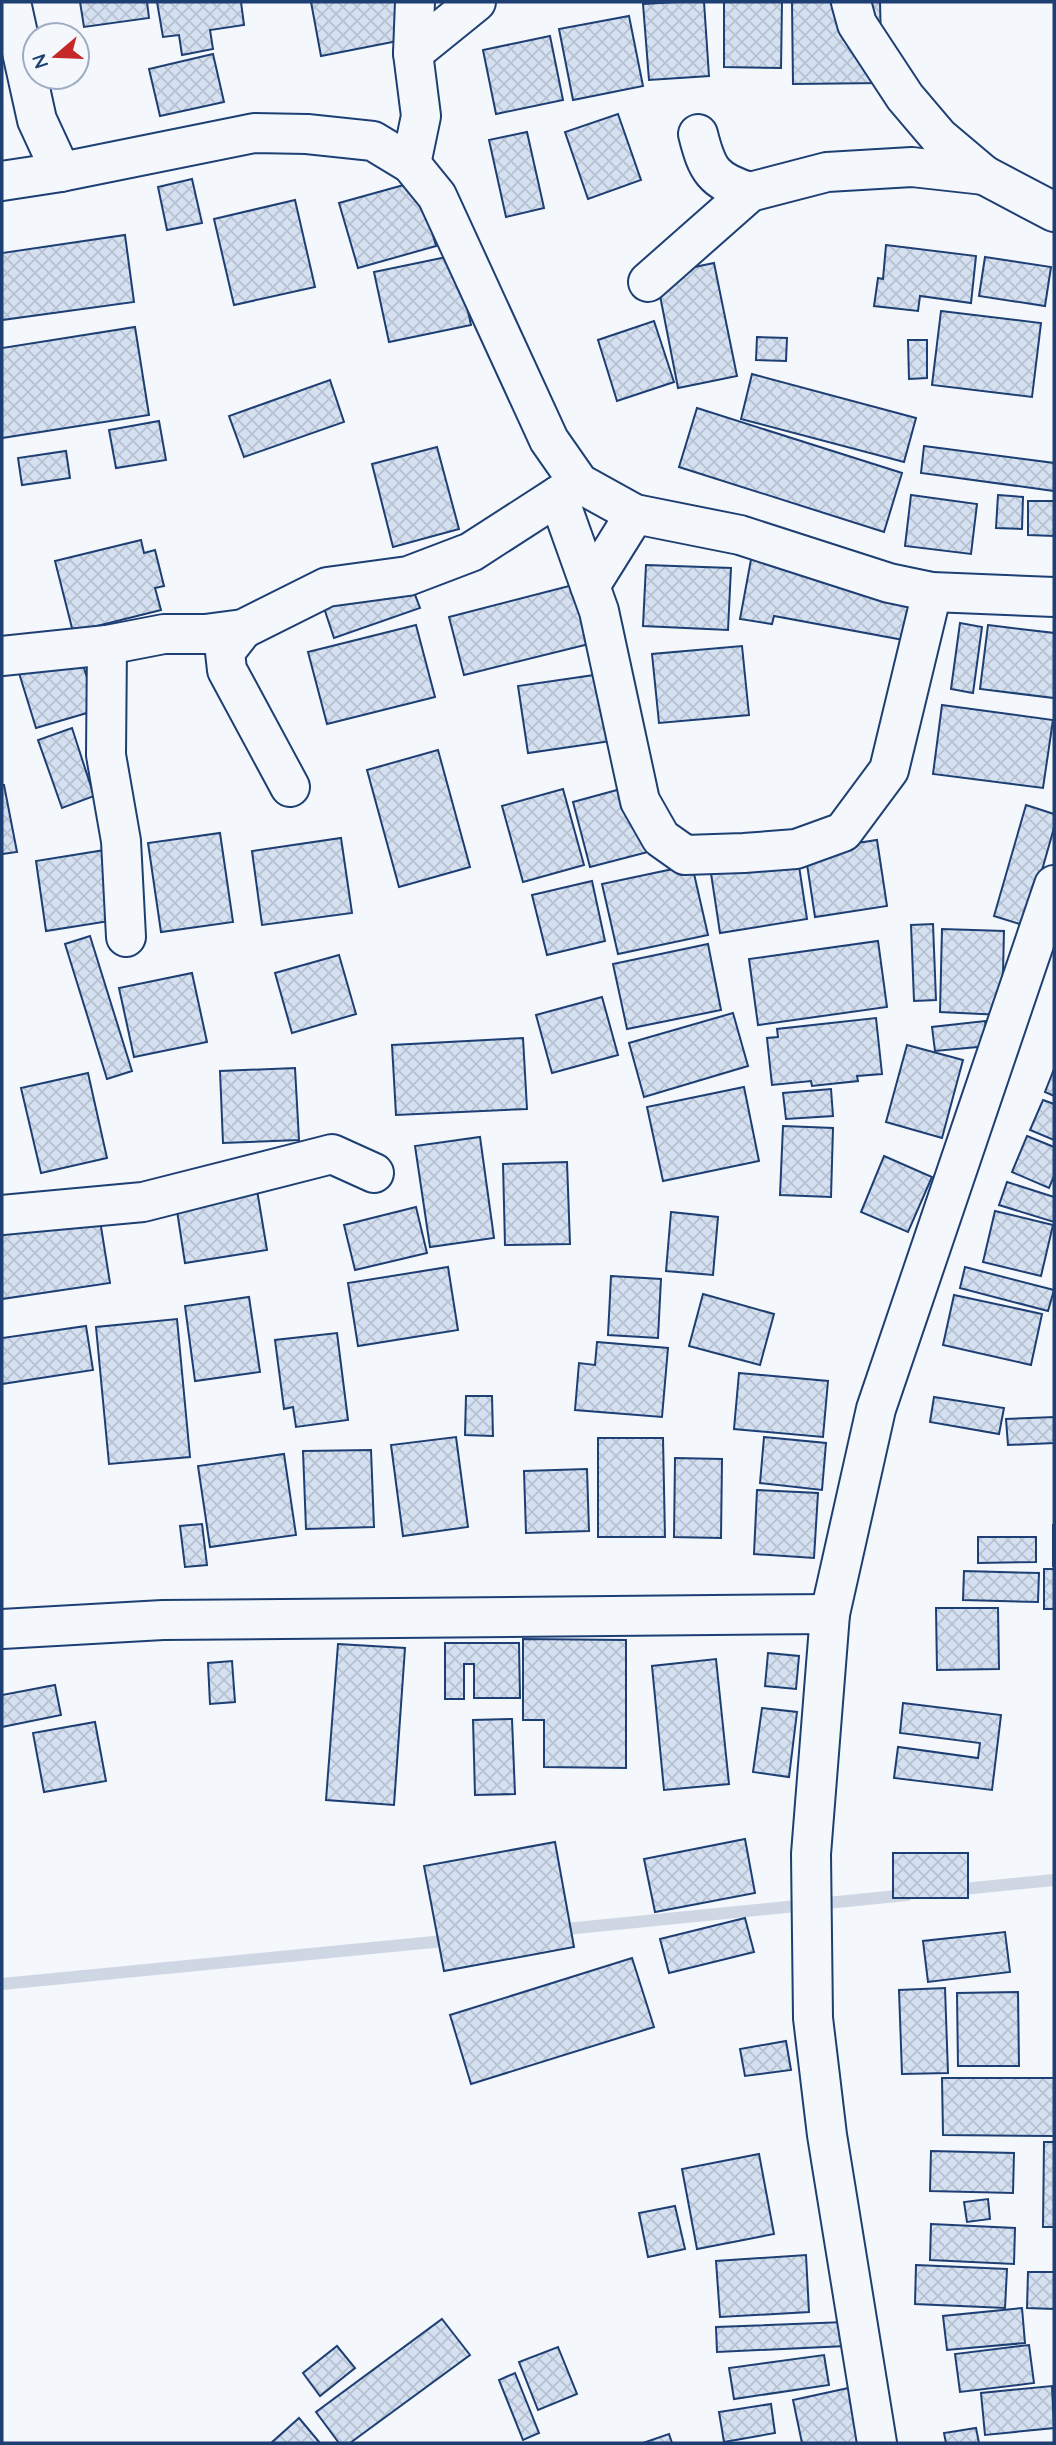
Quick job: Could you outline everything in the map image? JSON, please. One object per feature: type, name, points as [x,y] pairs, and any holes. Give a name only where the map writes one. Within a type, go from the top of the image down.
[{"type":"street","points":[[10,2],[37,120],[61,172]]},
{"type":"street","points":[[411,164],[421,116],[413,53],[415,2]]},
{"type":"street","points":[[413,53],[476,2]]},
{"type":"street","points":[[851,2],[857,24],[905,97],[939,137],[984,175],[1054,212]]},
{"type":"street","points":[[2,181],[61,172],[254,133],[307,134],[373,141],[411,164],[437,196],[549,440],[569,490],[590,586],[599,611],[640,801],[661,838],[685,855],[796,849],[843,832],[890,769],[932,592]]},
{"type":"street","points":[[698,134],[706,164],[729,186],[750,192]]},
{"type":"street","points":[[648,282],[750,192],[827,172],[912,167],[984,175]]},
{"type":"street","points":[[569,490],[635,514],[740,535],[889,583],[932,592],[1054,597]]},
{"type":"street","points":[[2,656],[107,645],[164,634],[205,634],[243,629],[327,587],[408,576],[471,552],[569,490]]},
{"type":"street","points":[[590,586],[635,514]]},
{"type":"street","points":[[243,629],[225,652],[227,670],[290,787]]},
{"type":"street","points":[[107,645],[106,755],[121,841],[126,937]]},
{"type":"street","points":[[877,2443],[827,2135],[813,2018],[811,1854],[830,1614],[876,1409],[1054,885]]},
{"type":"street","points":[[2,1215],[143,1202],[332,1154],[374,1173]]},
{"type":"street","points":[[2,1629],[163,1620],[830,1614]]},
{"type":"building","points":[[80,2],[147,2],[149,18],[91,26],[91,21],[83,21]]},
{"type":"building","points":[[157,2],[241,2],[244,25],[210,30],[213,49],[182,55],[179,35],[163,37]]},
{"type":"building","points":[[311,2],[407,2],[413,38],[321,56]]},
{"type":"building","points":[[704,2],[709,76],[649,80],[643,4]]},
{"type":"building","points":[[724,2],[782,2],[781,68],[724,67]]},
{"type":"building","points":[[792,2],[880,2],[882,83],[793,84]]},
{"type":"building","points":[[629,16],[643,86],[573,100],[559,29]]},
{"type":"building","points":[[550,36],[563,100],[496,114],[483,50]]},
{"type":"building","points":[[213,54],[224,102],[160,116],[149,69]]},
{"type":"building","points":[[618,114],[641,180],[588,199],[565,132]]},
{"type":"building","points":[[527,132],[544,208],[506,217],[489,140]]},
{"type":"building","points":[[192,179],[202,223],[167,230],[158,187]]},
{"type":"building","points":[[418,181],[436,246],[358,268],[339,203]]},
{"type":"building","points":[[295,200],[315,287],[234,305],[214,219]]},
{"type":"building","points":[[125,235],[134,302],[2,320],[2,253]]},
{"type":"building","points":[[886,245],[976,256],[971,303],[920,296],[918,311],[874,306],[878,278],[883,279]]},
{"type":"building","points":[[456,255],[471,325],[389,342],[374,272]]},
{"type":"building","points":[[985,257],[1051,267],[1045,306],[979,296]]},
{"type":"building","points":[[714,263],[737,376],[678,388],[656,275]]},
{"type":"building","points":[[941,311],[1041,323],[1032,397],[932,385]]},
{"type":"building","points":[[654,321],[674,382],[617,401],[598,340]]},
{"type":"building","points":[[135,327],[149,415],[2,438],[2,348]]},
{"type":"building","points":[[757,337],[787,338],[786,361],[756,360]]},
{"type":"building","points":[[908,340],[927,340],[927,378],[909,379]]},
{"type":"building","points":[[752,374],[916,418],[904,462],[741,419]]},
{"type":"building","points":[[330,380],[344,422],[244,457],[229,416]]},
{"type":"building","points":[[697,408],[902,473],[884,532],[679,467]]},
{"type":"building","points":[[159,421],[166,460],[116,468],[109,430]]},
{"type":"building","points":[[924,446],[1054,463],[1054,491],[921,473]]},
{"type":"building","points":[[437,447],[459,529],[393,547],[372,464]]},
{"type":"building","points":[[66,451],[70,478],[22,485],[18,458]]},
{"type":"building","points":[[911,495],[977,504],[971,554],[905,546]]},
{"type":"building","points":[[998,495],[1023,497],[1022,529],[996,528]]},
{"type":"building","points":[[1028,501],[1054,501],[1054,536],[1028,535]]},
{"type":"building","points":[[755,538],[938,573],[925,644],[774,616],[772,624],[740,619]]},
{"type":"building","points":[[141,540],[144,553],[155,550],[164,586],[155,588],[161,610],[73,632],[55,561]]},
{"type":"building","points":[[646,565],[731,568],[728,630],[643,626]]},
{"type":"building","points":[[408,576],[420,608],[334,638],[323,605]]},
{"type":"building","points":[[577,584],[593,643],[464,675],[449,617]]},
{"type":"building","points":[[960,623],[982,627],[973,693],[951,689]]},
{"type":"building","points":[[416,625],[435,697],[327,724],[308,652]]},
{"type":"building","points":[[988,625],[1054,633],[1054,698],[980,689]]},
{"type":"building","points":[[76,642],[97,710],[36,728],[15,660]]},
{"type":"building","points":[[742,646],[749,715],[659,723],[652,654]]},
{"type":"building","points":[[615,672],[625,739],[528,753],[518,686]]},
{"type":"building","points":[[942,705],[1053,720],[1043,788],[933,774]]},
{"type":"building","points":[[72,728],[94,796],[62,808],[38,740]]},
{"type":"building","points":[[438,750],[470,867],[399,887],[367,770]]},
{"type":"building","points":[[650,781],[667,847],[590,867],[573,802]]},
{"type":"building","points":[[2,785],[17,852],[2,854]]},
{"type":"building","points":[[563,789],[584,865],[523,882],[502,806]]},
{"type":"building","points":[[1026,805],[1054,814],[1054,828],[1026,926],[994,916]]},
{"type":"building","points":[[220,833],[233,922],[161,932],[148,843]]},
{"type":"building","points":[[341,838],[352,913],[262,925],[252,851]]},
{"type":"building","points":[[877,840],[887,906],[815,917],[805,851]]},
{"type":"building","points":[[796,846],[807,919],[720,933],[709,860]]},
{"type":"building","points":[[111,849],[122,919],[46,931],[36,861]]},
{"type":"building","points":[[692,865],[708,935],[618,954],[602,884]]},
{"type":"building","points":[[592,881],[605,941],[547,955],[532,895]]},
{"type":"building","points":[[933,924],[936,1000],[914,1001],[911,925]]},
{"type":"building","points":[[942,929],[1004,931],[1002,1015],[940,1012]]},
{"type":"building","points":[[90,936],[132,1071],[107,1079],[65,944]]},
{"type":"building","points":[[878,941],[887,1007],[758,1025],[749,959]]},
{"type":"building","points":[[708,944],[721,1010],[627,1029],[613,964]]},
{"type":"building","points":[[339,955],[356,1014],[292,1033],[275,973]]},
{"type":"building","points":[[192,973],[207,1042],[134,1057],[119,988]]},
{"type":"building","points":[[602,997],[618,1055],[552,1073],[536,1015]]},
{"type":"building","points":[[733,1013],[748,1066],[644,1097],[629,1043]]},
{"type":"building","points":[[876,1018],[882,1074],[857,1076],[858,1081],[812,1086],[811,1081],[772,1085],[767,1038],[778,1037],[777,1029]]},
{"type":"building","points":[[985,1021],[988,1046],[935,1051],[932,1027]]},
{"type":"building","points":[[523,1038],[527,1109],[396,1115],[392,1045]]},
{"type":"building","points":[[907,1045],[963,1060],[942,1138],[886,1122]]},
{"type":"building","points":[[295,1068],[299,1140],[223,1143],[220,1071]]},
{"type":"building","points":[[1054,1069],[1054,1096],[1045,1092]]},
{"type":"building","points":[[88,1073],[107,1158],[41,1173],[21,1088]]},
{"type":"building","points":[[744,1087],[759,1161],[663,1181],[647,1107]]},
{"type":"building","points":[[831,1089],[833,1116],[786,1119],[783,1093]]},
{"type":"building","points":[[1043,1100],[1054,1104],[1054,1140],[1030,1130]]},
{"type":"building","points":[[783,1126],[833,1128],[831,1197],[780,1195]]},
{"type":"building","points":[[1027,1136],[1054,1147],[1054,1176],[1049,1188],[1012,1172]]},
{"type":"building","points":[[480,1137],[494,1238],[430,1247],[415,1146]]},
{"type":"building","points":[[884,1156],[932,1177],[908,1232],[861,1212]]},
{"type":"building","points":[[567,1162],[570,1244],[505,1245],[503,1164]]},
{"type":"building","points":[[255,1178],[267,1250],[185,1263],[174,1191]]},
{"type":"building","points":[[1007,1182],[1054,1197],[1054,1222],[999,1205]]},
{"type":"building","points":[[416,1207],[427,1253],[355,1270],[344,1225]]},
{"type":"building","points":[[98,1208],[110,1283],[2,1299],[2,1222]]},
{"type":"building","points":[[995,1211],[1053,1225],[1041,1276],[983,1262]]},
{"type":"building","points":[[671,1212],[718,1217],[713,1275],[666,1271]]},
{"type":"building","points":[[448,1267],[458,1330],[358,1346],[348,1283]]},
{"type":"building","points":[[965,1267],[1054,1290],[1048,1311],[960,1288]]},
{"type":"building","points":[[611,1276],[661,1279],[658,1338],[608,1335]]},
{"type":"building","points":[[703,1294],[774,1314],[760,1365],[689,1346]]},
{"type":"building","points":[[954,1295],[1042,1314],[1031,1365],[943,1345]]},
{"type":"building","points":[[249,1297],[260,1372],[195,1381],[185,1306]]},
{"type":"building","points":[[177,1319],[190,1457],[109,1464],[96,1327]]},
{"type":"building","points":[[86,1326],[93,1370],[2,1384],[2,1338]]},
{"type":"building","points":[[337,1333],[348,1420],[296,1427],[293,1407],[284,1409],[275,1340]]},
{"type":"building","points":[[597,1342],[668,1348],[662,1417],[575,1410],[579,1363],[595,1365]]},
{"type":"building","points":[[739,1373],[828,1381],[823,1437],[734,1429]]},
{"type":"building","points":[[466,1396],[492,1396],[493,1436],[465,1435]]},
{"type":"building","points":[[934,1397],[1004,1408],[999,1434],[930,1422]]},
{"type":"building","points":[[1054,1417],[1054,1443],[1008,1445],[1006,1419]]},
{"type":"building","points":[[456,1437],[468,1527],[403,1536],[391,1445]]},
{"type":"building","points":[[764,1437],[826,1443],[822,1490],[760,1483]]},
{"type":"building","points":[[598,1438],[663,1438],[665,1537],[598,1537]]},
{"type":"building","points":[[371,1450],[374,1527],[306,1529],[303,1451]]},
{"type":"building","points":[[284,1454],[296,1535],[210,1547],[198,1466]]},
{"type":"building","points":[[675,1458],[722,1459],[721,1538],[674,1537]]},
{"type":"building","points":[[587,1469],[589,1531],[526,1533],[524,1471]]},
{"type":"building","points":[[757,1490],[818,1493],[814,1558],[754,1554]]},
{"type":"building","points":[[202,1524],[207,1565],[185,1567],[180,1526]]},
{"type":"building","points":[[1054,1525],[1054,1566],[1053,1566]]},
{"type":"building","points":[[978,1537],[1036,1537],[1036,1562],[978,1563]]},
{"type":"building","points":[[1044,1569],[1054,1569],[1054,1609],[1044,1609]]},
{"type":"building","points":[[964,1571],[1039,1573],[1038,1602],[963,1600]]},
{"type":"building","points":[[936,1608],[998,1608],[999,1669],[937,1670]]},
{"type":"building","points":[[523,1639],[626,1640],[626,1768],[544,1767],[544,1720],[523,1720]]},
{"type":"building","points":[[445,1643],[519,1643],[520,1698],[474,1698],[474,1664],[464,1664],[464,1699],[445,1699]]},
{"type":"building","points":[[338,1644],[405,1648],[394,1805],[326,1800]]},
{"type":"building","points":[[768,1653],[799,1656],[796,1689],[765,1686]]},
{"type":"building","points":[[716,1659],[729,1784],[664,1790],[652,1666]]},
{"type":"building","points":[[232,1661],[235,1702],[210,1704],[208,1663]]},
{"type":"building","points":[[55,1685],[61,1715],[2,1727],[2,1695]]},
{"type":"building","points":[[903,1703],[1001,1715],[992,1790],[894,1778],[898,1747],[978,1758],[980,1743],[900,1733]]},
{"type":"building","points":[[762,1708],[797,1712],[789,1777],[753,1772]]},
{"type":"building","points":[[512,1719],[515,1794],[475,1795],[473,1720]]},
{"type":"building","points":[[95,1722],[106,1781],[44,1792],[33,1733]]},
{"type":"building","points":[[745,1839],[755,1893],[655,1912],[644,1859]]},
{"type":"building","points":[[555,1842],[574,1947],[444,1971],[424,1866]]},
{"type":"building","points":[[893,1853],[968,1853],[968,1898],[893,1898]]},
{"type":"building","points":[[745,1918],[754,1952],[669,1973],[660,1939]]},
{"type":"building","points":[[1005,1932],[1010,1972],[928,1982],[923,1941]]},
{"type":"building","points":[[632,1958],[654,2027],[471,2084],[450,2015]]},
{"type":"building","points":[[945,1988],[948,2073],[902,2074],[899,1990]]},
{"type":"building","points":[[1018,1992],[1019,2066],[958,2066],[957,1993]]},
{"type":"building","points":[[786,2041],[791,2070],[745,2076],[740,2049]]},
{"type":"building","points":[[942,2078],[1054,2078],[1054,2136],[943,2135]]},
{"type":"building","points":[[1044,2142],[1054,2142],[1054,2227],[1043,2227]]},
{"type":"building","points":[[931,2151],[1014,2153],[1013,2193],[930,2191]]},
{"type":"building","points":[[759,2154],[774,2234],[697,2249],[682,2169]]},
{"type":"building","points":[[988,2199],[990,2219],[967,2222],[964,2202]]},
{"type":"building","points":[[675,2206],[685,2249],[648,2257],[639,2213]]},
{"type":"building","points":[[931,2224],[1015,2228],[1014,2264],[930,2260]]},
{"type":"building","points":[[806,2255],[809,2312],[720,2317],[716,2261]]},
{"type":"building","points":[[916,2265],[1007,2269],[1005,2308],[915,2304]]},
{"type":"building","points":[[1028,2272],[1054,2272],[1054,2309],[1027,2308]]},
{"type":"building","points":[[1022,2308],[1025,2343],[947,2350],[943,2316]]},
{"type":"building","points":[[442,2319],[470,2355],[350,2443],[339,2443],[316,2412]]},
{"type":"building","points":[[845,2322],[846,2346],[717,2352],[716,2327]]},
{"type":"building","points":[[1029,2345],[1034,2383],[960,2392],[955,2354]]},
{"type":"building","points":[[337,2346],[355,2368],[320,2396],[303,2373]]},
{"type":"building","points":[[558,2347],[577,2394],[538,2410],[519,2362]]},
{"type":"building","points":[[824,2355],[829,2385],[734,2399],[729,2368]]},
{"type":"building","points":[[515,2373],[539,2433],[523,2440],[499,2380]]},
{"type":"building","points":[[1052,2386],[1054,2428],[985,2435],[981,2393]]},
{"type":"building","points":[[853,2387],[864,2443],[802,2443],[793,2400]]},
{"type":"building","points":[[771,2404],[775,2433],[724,2442],[719,2412]]},
{"type":"building","points":[[299,2418],[320,2443],[271,2443]]},
{"type":"building","points":[[976,2428],[979,2443],[946,2443],[944,2433]]},
{"type":"building","points":[[669,2434],[672,2443],[643,2443]]},
{"type":"waterway","points":[[953,1890],[1054,1880]]},
{"type":"waterway","points":[[556,1930],[907,1895]]},
{"type":"waterway","points":[[2,1984],[454,1940]]}]
